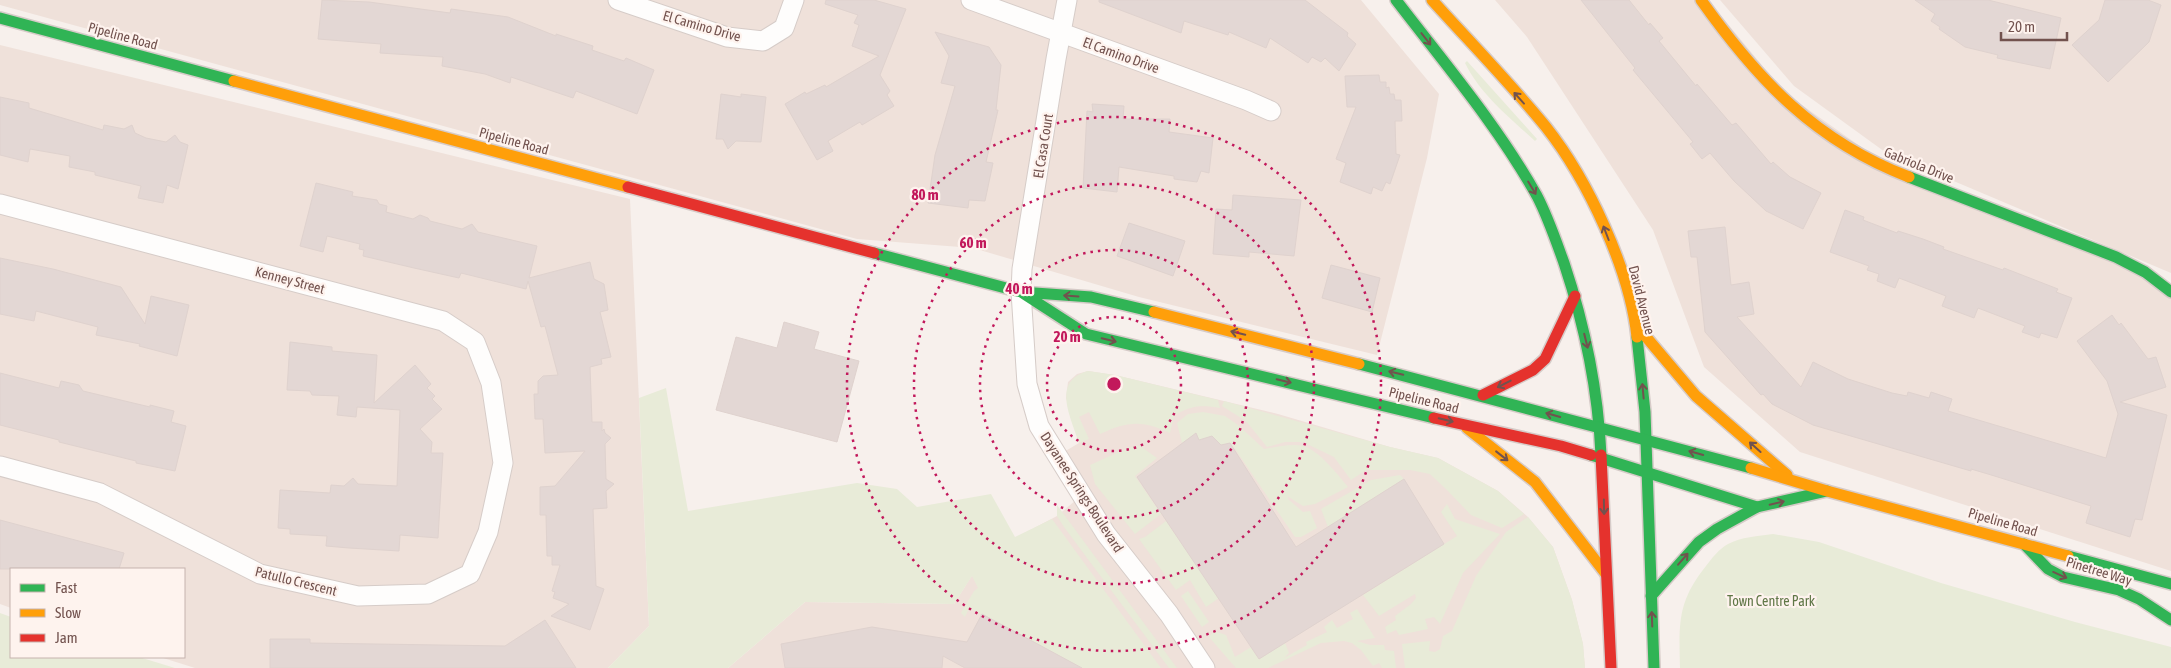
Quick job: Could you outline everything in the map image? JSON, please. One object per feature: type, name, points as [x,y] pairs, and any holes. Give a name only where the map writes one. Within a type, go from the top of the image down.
[{"type":"main road","points":[[1396,0],[1511,154],[1538,198],[1558,246],[1575,296],[1592,363],[1600,428],[1611,668]]},
{"type":"main road","name":"David Avenue","points":[[1432,0],[1546,128],[1574,168],[1602,222],[1623,276],[1636,325],[1642,376],[1654,668]]},
{"type":"main road","name":"Gabriola Drive","points":[[1701,0],[1742,56],[1782,97],[1817,127],[1856,154],[1881,166],[2131,264],[2160,281],[2171,292]]},
{"type":"main road","name":"Pipeline Road","points":[[0,18],[1021,292],[1091,297],[1483,395],[2171,584]]},
{"type":"main road","name":"Pipeline Road","points":[[1021,292],[1086,334],[1464,425],[1560,446],[1757,508],[1827,491]]},
{"type":"main road","points":[[1483,395],[1533,370],[1545,359],[1575,296]]},
{"type":"main road","points":[[1636,325],[1696,396],[1792,479]]},
{"type":"main road","points":[[1464,425],[1535,482],[1606,574]]},
{"type":"main road","points":[[1651,596],[1699,542],[1717,529],[1757,508]]},
{"type":"main road","name":"Pinetree Way","points":[[2024,543],[2048,569],[2063,577],[2119,590],[2139,599],[2171,620]]},
{"type":"street","name":"El Camino Drive","points":[[618,0],[727,37],[763,41],[784,28],[794,0]]},
{"type":"street","name":"El Camino Drive","points":[[971,0],[1246,100],[1271,111]]},
{"type":"street","name":"El Casa Court","points":[[1021,292],[1022,269],[1067,0]]},
{"type":"street","name":"Kenney Street","points":[[0,204],[443,321],[475,342],[491,383],[499,441]]},
{"type":"street","name":"Dayanee Springs Boulevard","points":[[1021,292],[1027,384],[1039,426],[1106,534],[1169,614],[1205,668]]},
{"type":"street","name":"Patullo Crescent","points":[[0,466],[100,493],[260,574],[358,596],[428,594],[470,574],[488,532],[503,463],[499,441]]},
{"type":"shaded area","points":[[0,0],[1361,0],[1439,94],[1427,158],[1377,355],[1139,297],[973,248],[857,239],[0,5]]},
{"type":"shaded area","points":[[1495,0],[1708,0],[1785,93],[1881,161],[2171,288],[2171,571],[1800,452],[1704,367],[1653,230],[1527,37]]},
{"type":"shaded area","points":[[1720,0],[2171,0],[2171,273],[1885,152],[1794,86]]},
{"type":"shaded area","points":[[0,45],[630,199],[649,626],[608,668],[195,668],[163,658],[185,658],[185,568],[10,568],[10,608],[0,604]]},
{"type":"shaded area","points":[[1088,371],[1115,375],[1278,414],[1390,447],[1438,458],[1498,491],[1528,517],[1553,547],[1572,600],[1583,644],[1585,668],[728,668],[805,602],[954,604],[981,561],[1015,538],[1057,516],[1082,495],[1057,456],[1079,443],[1066,398],[1068,382],[1077,374]]},
{"type":"green space","points":[[1467,61],[1537,139],[1535,141],[1487,95],[1471,74],[1465,63]]},
{"type":"green space","points":[[1088,371],[1115,375],[1218,400],[1220,408],[1196,407],[1180,412],[1174,416],[1170,433],[1151,426],[1135,424],[1119,427],[1100,434],[1089,412],[1079,417],[1089,439],[1079,443],[1069,411],[1067,391],[1070,383],[1077,376]]},
{"type":"green space","points":[[666,388],[688,511],[857,483],[897,489],[917,507],[991,494],[1015,537],[1052,519],[1161,668],[1058,668],[1063,658],[969,608],[965,617],[961,613],[974,591],[978,588],[972,576],[954,604],[805,602],[728,668],[608,668],[649,626],[639,398]]},
{"type":"green space","points":[[1224,401],[1390,447],[1438,458],[1498,491],[1524,514],[1502,528],[1471,515],[1430,474],[1410,470],[1366,470],[1351,480],[1334,457],[1303,442],[1285,442],[1267,447],[1246,421],[1222,406]]},
{"type":"green space","points":[[1203,412],[1225,416],[1238,425],[1264,449],[1294,445],[1309,448],[1328,464],[1348,487],[1315,504],[1303,506],[1287,496],[1303,512],[1310,511],[1317,528],[1301,537],[1295,537],[1231,443],[1221,445],[1212,436],[1199,440],[1196,433],[1182,443],[1177,423],[1188,414]]},
{"type":"green space","points":[[1140,446],[1157,458],[1135,476],[1161,514],[1135,534],[1095,484],[1090,465],[1130,447]]},
{"type":"green space","points":[[1400,475],[1404,479],[1328,527],[1321,509],[1371,480]]},
{"type":"green space","points":[[1447,504],[1455,519],[1500,534],[1463,573],[1440,624],[1434,617],[1425,619],[1428,629],[1399,635],[1396,630],[1387,634],[1385,627],[1396,620],[1395,616],[1411,604],[1416,598],[1415,594],[1379,616],[1363,595],[1457,536],[1441,512]]},
{"type":"green space","points":[[1057,505],[1177,668],[1169,668],[1064,527],[1057,516]]},
{"type":"green space","points":[[1528,517],[1553,547],[1572,600],[1583,644],[1585,668],[1405,668],[1402,644],[1430,641],[1429,651],[1435,652],[1440,649],[1443,636],[1452,631],[1476,576],[1506,532]]},
{"type":"green space","points":[[1166,521],[1219,598],[1206,607],[1190,580],[1176,590],[1139,539],[1145,537]]},
{"type":"green space","name":"Town Centre Park","points":[[1773,534],[1819,542],[1941,583],[2075,622],[2171,647],[2171,668],[1680,668],[1680,626],[1685,602],[1708,563],[1728,544],[1744,538]]},
{"type":"green space","points":[[1188,591],[1209,622],[1202,627],[1181,596]]},
{"type":"green space","points":[[1357,609],[1375,638],[1357,641],[1370,645],[1384,645],[1385,650],[1394,651],[1396,668],[1382,668],[1379,663],[1373,666],[1361,650],[1352,643],[1344,641],[1321,643],[1268,668],[1236,668],[1209,637],[1214,631],[1226,635],[1235,657],[1251,647],[1259,659],[1285,643],[1289,653],[1284,658],[1307,645],[1306,642],[1327,632],[1324,627],[1332,620],[1337,628],[1353,619],[1350,613]]},
{"type":"green space","points":[[0,613],[10,617],[10,658],[142,658],[175,668],[0,668]]},
{"type":"building","points":[[322,0],[369,2],[450,13],[451,9],[508,17],[556,36],[556,34],[593,46],[592,50],[624,61],[626,58],[654,70],[637,114],[576,91],[573,98],[511,77],[510,83],[485,74],[442,66],[443,57],[380,53],[381,44],[318,39]]},
{"type":"building","points":[[826,0],[874,0],[906,9],[880,75],[890,91],[887,95],[894,106],[862,125],[860,122],[828,141],[833,151],[817,160],[785,104],[805,92],[806,94],[825,85],[826,87],[879,56],[852,46],[859,25],[854,23],[858,15],[825,4]]},
{"type":"building","points":[[1099,0],[1305,0],[1348,33],[1347,36],[1356,44],[1339,71],[1325,58],[1321,62],[1312,57],[1308,63],[1270,38],[1266,48],[1229,32],[1228,35],[1184,21],[1181,33],[1099,2]]},
{"type":"building","points":[[1581,0],[1629,0],[1649,25],[1650,23],[1663,38],[1659,41],[1696,86],[1697,84],[1732,125],[1736,123],[1771,164],[1773,162],[1790,177],[1821,193],[1803,229],[1766,211],[1734,181],[1710,153],[1702,159],[1690,144],[1693,142],[1633,70],[1635,68]]},
{"type":"building","points":[[1915,0],[1988,0],[2061,18],[2050,69],[1997,58],[1998,55],[1965,47],[1939,29],[1940,27],[1931,21],[1935,14]]},
{"type":"building","points":[[2105,0],[2148,0],[2161,5],[2149,42],[2108,82],[2072,45],[2099,20]]},
{"type":"building","points":[[935,32],[989,47],[1001,65],[996,110],[998,110],[986,162],[993,163],[985,201],[969,200],[968,208],[928,203],[935,155],[955,86],[941,83],[949,56]]},
{"type":"building","points":[[1379,75],[1380,82],[1386,82],[1386,88],[1389,87],[1390,94],[1394,94],[1395,100],[1401,100],[1402,121],[1395,121],[1396,154],[1400,155],[1390,184],[1386,182],[1382,191],[1373,187],[1371,194],[1340,182],[1346,163],[1336,159],[1356,107],[1347,107],[1345,76]]},
{"type":"building","points":[[721,94],[741,97],[741,94],[766,97],[761,142],[736,141],[728,149],[723,139],[716,139]]},
{"type":"building","points":[[0,97],[29,103],[29,108],[103,130],[104,125],[124,129],[132,125],[135,133],[146,138],[166,142],[175,135],[180,142],[188,145],[178,189],[167,185],[163,203],[138,198],[141,186],[95,175],[95,172],[69,167],[70,156],[30,149],[28,162],[0,155]]},
{"type":"building","points":[[1092,104],[1124,106],[1123,119],[1170,119],[1169,132],[1213,138],[1209,173],[1201,171],[1197,182],[1174,179],[1174,176],[1119,167],[1117,192],[1083,188],[1087,111],[1093,112]]},
{"type":"building","points":[[316,183],[353,192],[352,196],[377,200],[379,204],[387,206],[386,212],[413,219],[420,215],[428,218],[430,221],[462,229],[472,224],[478,232],[537,246],[529,278],[590,262],[594,279],[604,284],[608,310],[600,312],[611,357],[601,359],[602,364],[590,367],[592,422],[602,422],[602,431],[604,429],[605,433],[611,438],[605,444],[606,479],[614,484],[606,491],[607,508],[593,509],[596,586],[604,589],[590,630],[551,616],[569,604],[553,598],[555,592],[552,591],[560,565],[552,565],[552,556],[547,556],[546,515],[540,515],[540,487],[555,486],[585,451],[545,453],[543,419],[535,419],[534,394],[538,394],[538,381],[543,376],[558,375],[545,326],[541,327],[528,281],[526,289],[461,273],[459,278],[414,268],[363,256],[364,250],[359,249],[360,244],[327,236],[323,252],[300,246]]},
{"type":"building","points":[[1233,195],[1301,200],[1294,256],[1249,252],[1249,257],[1213,254],[1216,209],[1232,210]]},
{"type":"building","points":[[1845,210],[1864,217],[1863,220],[1897,233],[1898,231],[1923,239],[1944,247],[1943,249],[2003,270],[2004,268],[2058,289],[2056,292],[2072,298],[2057,338],[2041,333],[2039,338],[2022,332],[2025,326],[1978,308],[1974,318],[1942,306],[1946,296],[1899,278],[1895,288],[1877,281],[1879,274],[1867,270],[1869,266],[1830,252]]},
{"type":"building","points":[[1129,223],[1185,241],[1173,276],[1117,256]]},
{"type":"building","points":[[1725,227],[1731,285],[1749,282],[1754,314],[1737,317],[1801,387],[1813,362],[1848,379],[1892,393],[1907,396],[1908,392],[1929,398],[1931,392],[1952,399],[1948,411],[2106,458],[2118,414],[2107,381],[2077,341],[2112,315],[2119,325],[2121,323],[2148,359],[2156,357],[2166,387],[2120,402],[2167,415],[2142,520],[2135,519],[2130,537],[2086,523],[2091,506],[1971,469],[1971,471],[1813,425],[1772,404],[1763,394],[1761,395],[1705,332],[1697,257],[1691,257],[1688,231]]},
{"type":"building","points":[[0,258],[53,269],[121,287],[145,324],[151,296],[189,305],[177,356],[139,346],[140,344],[96,335],[98,327],[36,311],[34,321],[0,314]]},
{"type":"building","points":[[1331,265],[1380,278],[1372,312],[1322,298]]},
{"type":"building","points":[[784,322],[819,332],[814,349],[859,361],[837,442],[716,410],[736,337],[777,348]]},
{"type":"building","points":[[290,342],[332,347],[332,351],[377,355],[374,403],[415,365],[431,384],[427,388],[435,396],[432,399],[442,409],[420,429],[432,442],[431,453],[443,453],[438,538],[400,535],[399,551],[349,548],[326,546],[327,536],[290,534],[290,529],[278,528],[280,490],[330,493],[331,485],[344,486],[353,478],[358,484],[397,486],[400,410],[357,407],[356,417],[337,415],[339,396],[312,395],[310,391],[287,390]]},
{"type":"building","points":[[0,373],[59,388],[61,381],[79,385],[83,391],[174,411],[171,422],[186,426],[175,471],[136,463],[136,461],[0,425]]},
{"type":"building","points":[[1196,433],[1199,440],[1212,436],[1221,445],[1230,443],[1296,547],[1404,479],[1444,544],[1259,659],[1137,477]]},
{"type":"building","points":[[0,520],[124,553],[119,568],[0,569]]},
{"type":"building","points":[[982,614],[1082,668],[965,668],[943,656],[942,668],[785,668],[781,644],[872,627],[967,642]]},
{"type":"building","points":[[545,620],[576,668],[270,668],[270,639],[310,639],[310,643],[505,646]]},
{"type":"traffic: fast","points":[[1396,0],[1488,120],[1522,170],[1545,212],[1564,263],[1584,334],[1594,382],[1601,455]]},
{"type":"traffic: fast","points":[[0,18],[234,81]]},
{"type":"traffic: fast","points":[[1909,177],[2116,257],[2145,272],[2171,292]]},
{"type":"traffic: fast","points":[[874,253],[1021,292],[1091,297],[1154,312]]},
{"type":"traffic: fast","points":[[1024,294],[1086,334],[1434,418]]},
{"type":"traffic: fast","points":[[1637,337],[1645,412],[1654,668]]},
{"type":"traffic: fast","points":[[1359,364],[1751,468]]},
{"type":"traffic: fast","points":[[1591,455],[1757,507],[1827,491]]},
{"type":"traffic: fast","points":[[1651,596],[1699,542],[1717,529],[1757,507]]},
{"type":"traffic: fast","points":[[2024,544],[2048,569],[2063,577],[2119,590],[2139,599],[2171,620]]},
{"type":"traffic: fast","points":[[2068,556],[2171,584]]},
{"type":"traffic: slow","points":[[1432,0],[1504,79],[1562,148],[1605,227],[1626,283],[1637,337]]},
{"type":"traffic: slow","points":[[1701,0],[1744,56],[1791,105],[1845,145],[1875,162],[1909,177]]},
{"type":"traffic: slow","points":[[234,81],[628,187]]},
{"type":"traffic: slow","points":[[1154,312],[1359,364]]},
{"type":"traffic: slow","points":[[1636,325],[1696,396],[1787,475]]},
{"type":"traffic: slow","points":[[1467,428],[1535,482],[1606,574]]},
{"type":"traffic: slow","points":[[1751,468],[1827,491],[2068,556]]},
{"type":"traffic: jam","points":[[628,187],[874,253]]},
{"type":"traffic: jam","points":[[1483,395],[1533,370],[1545,359],[1575,296]]},
{"type":"traffic: jam","points":[[1434,418],[1561,446],[1591,455]]},
{"type":"traffic: jam","points":[[1601,455],[1611,668]]}]
